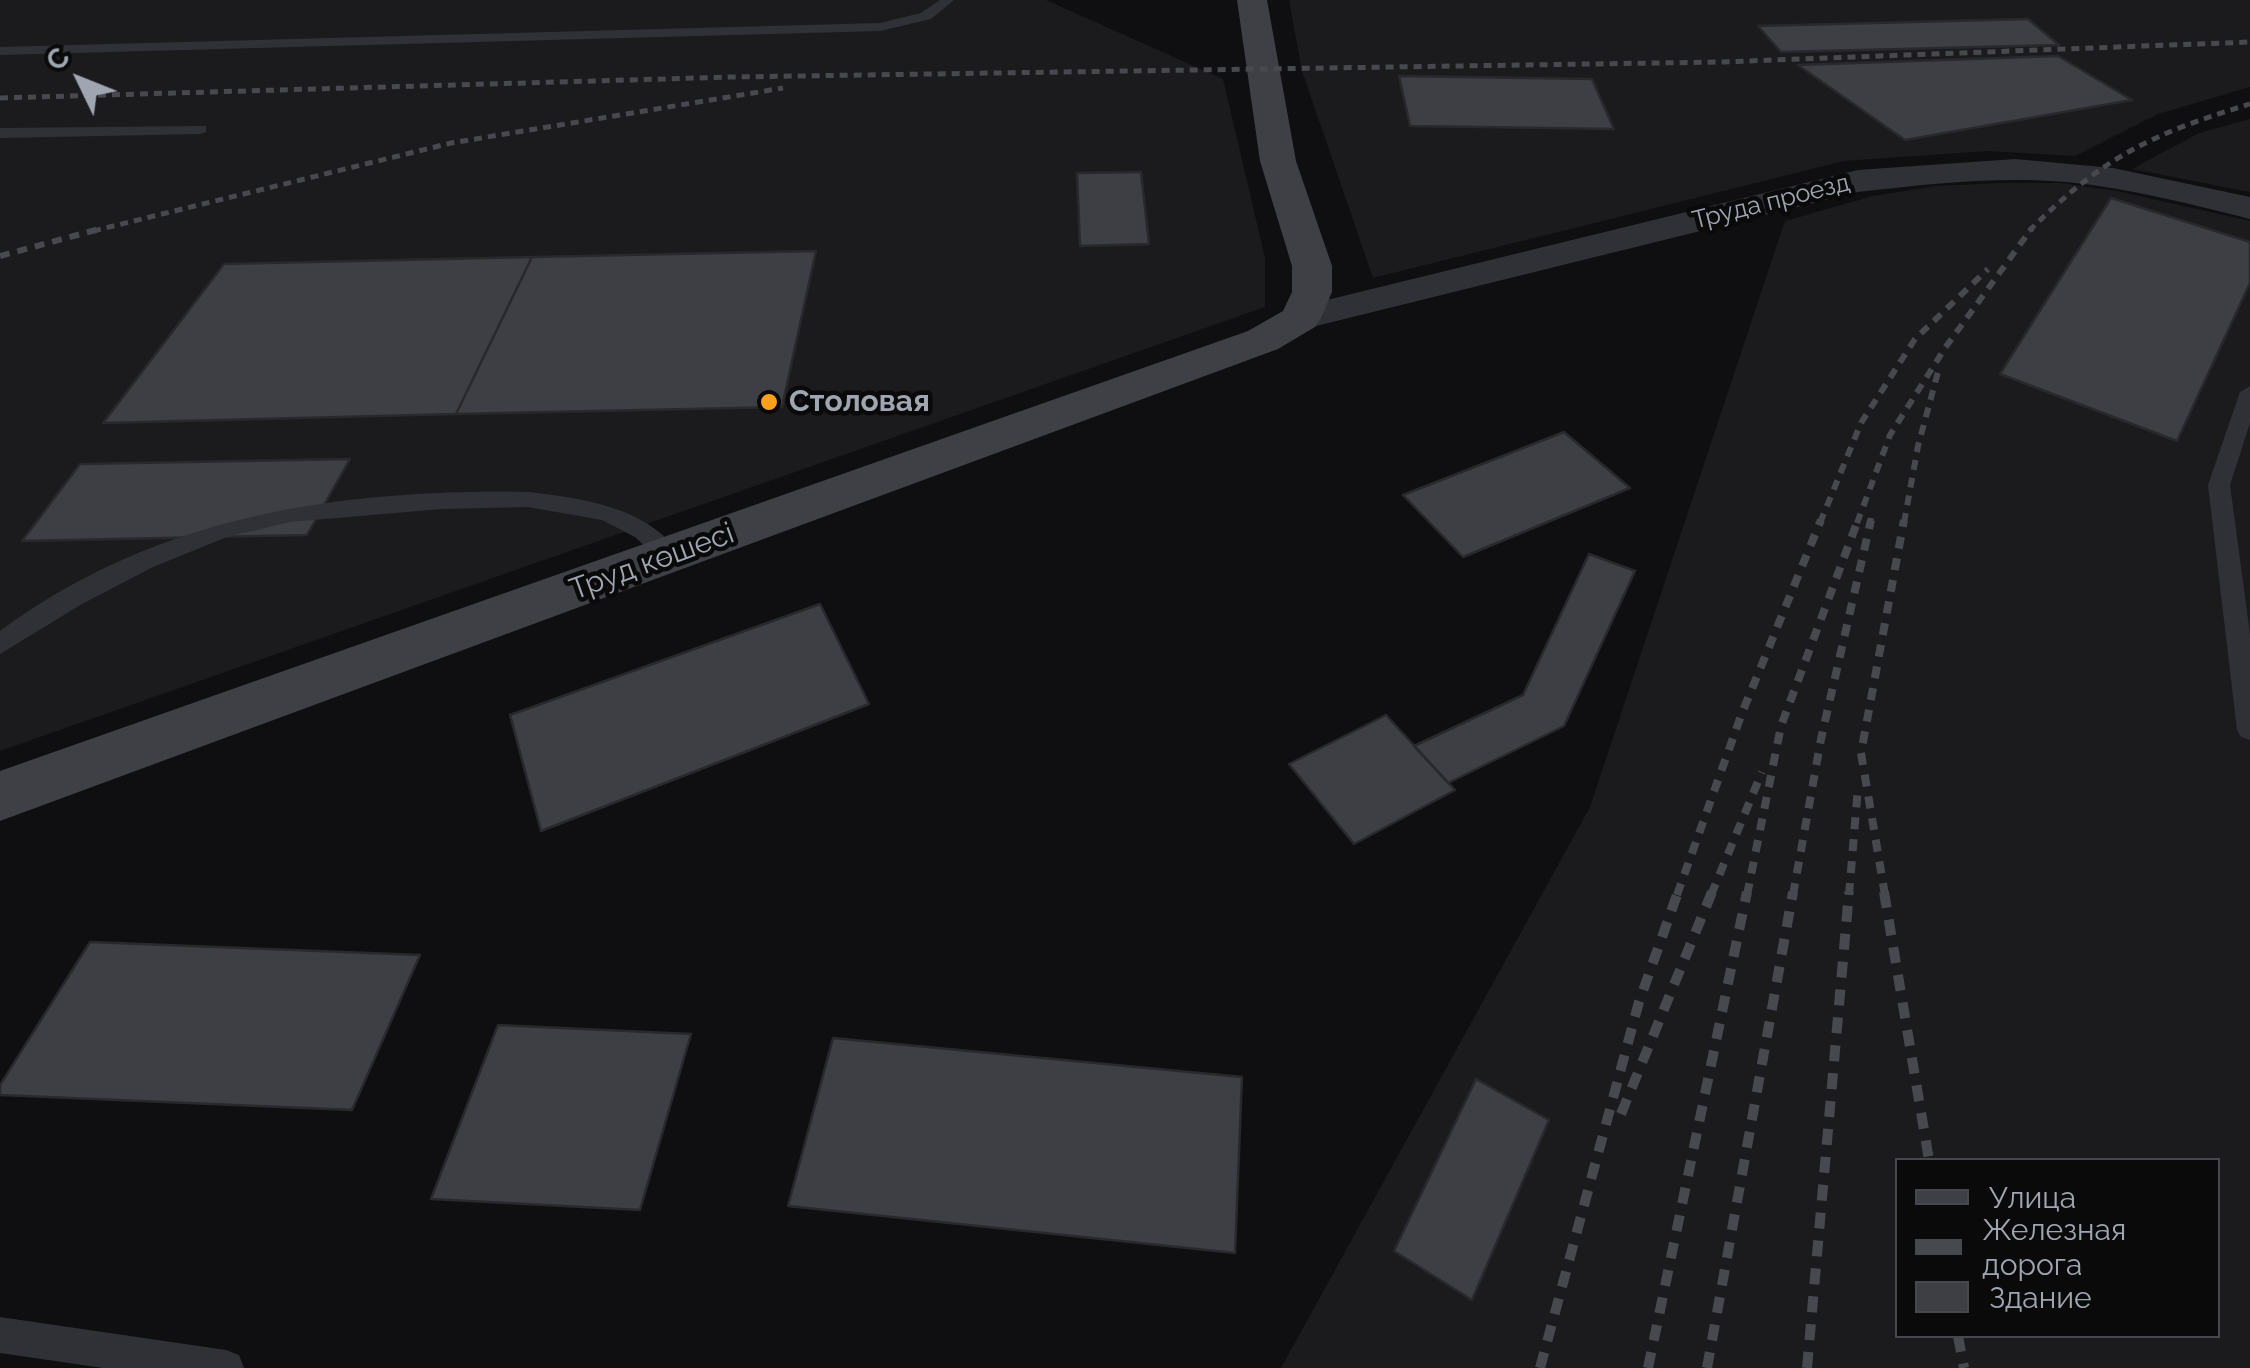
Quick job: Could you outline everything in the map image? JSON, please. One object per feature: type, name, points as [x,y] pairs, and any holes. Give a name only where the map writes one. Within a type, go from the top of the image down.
[{"type":"street","points":[[1252,0],[1278,161],[1312,266],[1312,292],[1300,318]]},
{"type":"street","name":"Труда проезд","points":[[1300,318],[1858,181],[1986,169],[2067,172],[2250,208]]},
{"type":"street","name":"Труд көшесі","points":[[0,796],[1244,347],[1300,318]]},
{"type":"lane","points":[[0,51],[880,27],[924,17],[948,0]]},
{"type":"lane","points":[[0,133],[200,129]]},
{"type":"lane","points":[[2250,392],[2218,485],[2250,730]]},
{"type":"lane","points":[[0,645],[80,594],[151,558],[244,524],[292,513],[471,498],[544,500],[627,520],[654,536],[670,556]]},
{"type":"lane","points":[[0,806],[76,768]]},
{"type":"lane","points":[[0,1335],[226,1368]]},
{"type":"shaded area","points":[[0,0],[1046,0],[1223,79],[1265,258],[1265,307],[0,751]]},
{"type":"shaded area","points":[[1289,0],[2250,0],[2250,87],[2158,114],[2075,156],[1988,151],[1844,161],[1373,278],[1302,71]]},
{"type":"shaded area","points":[[2250,119],[2250,192],[2132,169],[2199,133]]},
{"type":"shaded area","points":[[2060,183],[2117,191],[2250,221],[2250,1368],[1281,1368],[1590,807],[1785,221],[1873,196],[1936,186]]},
{"type":"building","points":[[2028,19],[2059,45],[1781,52],[1758,26]]},
{"type":"building","points":[[2058,56],[2132,100],[1905,140],[1798,65]]},
{"type":"building","points":[[1399,76],[1592,79],[1614,129],[1410,126]]},
{"type":"building","points":[[1141,172],[1149,244],[1080,246],[1077,173]]},
{"type":"building","points":[[2111,198],[2250,242],[2250,283],[2177,441],[2000,374]]},
{"type":"building","points":[[816,251],[782,407],[456,414],[532,257]]},
{"type":"building","points":[[532,257],[456,414],[103,423],[224,264]]},
{"type":"building","points":[[1564,432],[1630,488],[1463,557],[1403,495]]},
{"type":"building","points":[[350,459],[307,535],[22,541],[80,464]]},
{"type":"building","points":[[1589,554],[1635,571],[1564,726],[1448,783],[1414,746],[1523,695]]},
{"type":"building","points":[[820,604],[869,704],[541,831],[510,715]]},
{"type":"building","points":[[1386,715],[1455,790],[1354,844],[1289,764]]},
{"type":"building","points":[[90,942],[420,955],[352,1110],[0,1095],[0,1085]]},
{"type":"building","points":[[498,1025],[691,1034],[640,1210],[431,1199]]},
{"type":"building","points":[[833,1038],[1242,1077],[1235,1253],[788,1206]]},
{"type":"building","points":[[1476,1079],[1549,1120],[1472,1300],[1394,1251]]},
{"type":"railway","points":[[0,98],[732,77],[1721,62],[2250,42]]},
{"type":"railway","points":[[93,231],[451,143],[783,88]]},
{"type":"railway","points":[[2032,229],[2081,184],[2130,151],[2184,126],[2250,104]]},
{"type":"railway","points":[[0,256],[103,228]]},
{"type":"railway","points":[[1857,523],[1890,435],[1945,348],[2032,229]]},
{"type":"railway","points":[[1820,523],[1861,423],[1915,339],[1988,269]]},
{"type":"railway","points":[[1904,523],[1918,446],[1938,372]]},
{"type":"railway","points":[[1870,523],[1871,518]]},
{"type":"railway","points":[[1677,895],[1742,713],[1821,520]]},
{"type":"railway","points":[[1747,895],[1781,726],[1858,520]]},
{"type":"railway","points":[[1793,895],[1821,739],[1871,520]]},
{"type":"railway","points":[[1885,895],[1861,753],[1904,520]]},
{"type":"railway","points":[[1711,895],[1762,772]]},
{"type":"railway","points":[[1849,895],[1858,787]]},
{"type":"railway","points":[[1540,1368],[1639,1002],[1678,892]]},
{"type":"railway","points":[[1621,1114],[1712,892]]},
{"type":"railway","points":[[1648,1368],[1747,892]]},
{"type":"railway","points":[[1707,1368],[1793,892]]},
{"type":"railway","points":[[1807,1368],[1849,892]]},
{"type":"railway","points":[[1884,892],[1929,1158]]},
{"type":"railway","points":[[1958,1338],[1964,1368]]},
{"type":"place","name":"Столовая","points":[[769,402]]}]
